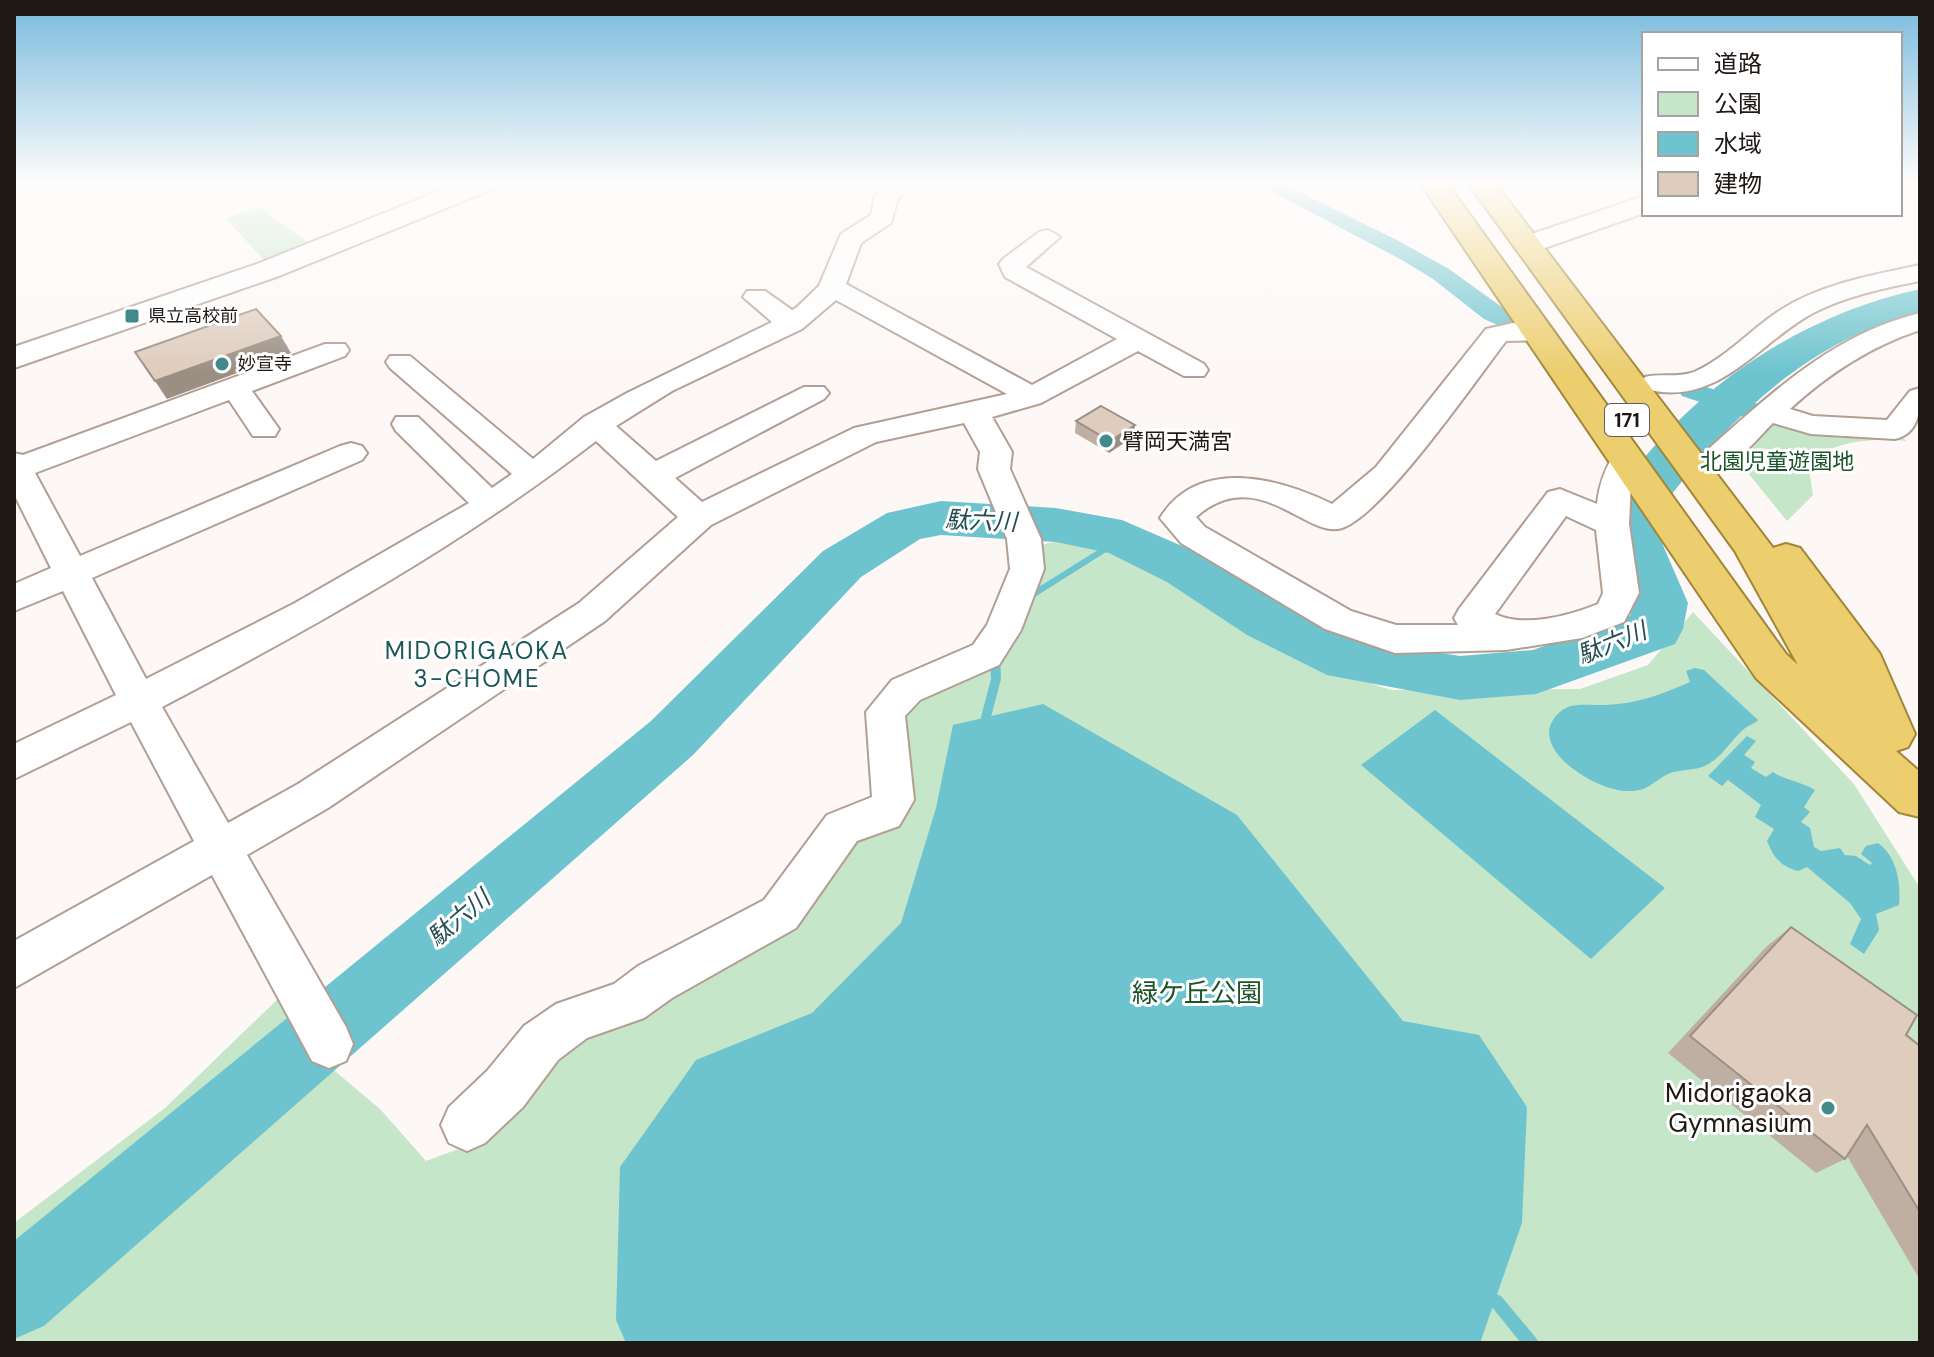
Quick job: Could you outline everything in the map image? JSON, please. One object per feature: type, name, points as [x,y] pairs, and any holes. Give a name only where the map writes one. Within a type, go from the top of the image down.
[{"type":"highway","name":"171","points":[[1477,246],[1771,666],[1918,800]]},
{"type":"highway","name":"171","points":[[1503,246],[1716,546],[1809,647]]},
{"type":"highway","name":"171","points":[[1528,246],[1751,544],[1809,647],[1918,800]]},
{"type":"highway","name":"171","points":[[1547,246],[1711,455],[1865,666],[1918,800]]},
{"type":"street","points":[[14,358],[325,246]]},
{"type":"street","points":[[14,762],[138,700],[314,587],[489,504],[595,424],[662,385],[792,323],[829,297],[847,246]]},
{"type":"street","points":[[1036,246],[1012,264],[1014,271],[1194,370]]},
{"type":"street","points":[[1658,387],[1705,378],[1776,323],[1805,307],[1838,294],[1920,273]]},
{"type":"street","points":[[832,287],[993,372],[1031,397]]},
{"type":"street","points":[[756,297],[792,323]]},
{"type":"street","points":[[1711,455],[1768,412],[1799,383],[1828,364],[1868,342],[1920,321]]},
{"type":"street","points":[[1537,334],[1513,331],[1496,335],[1387,474],[1335,519],[1279,491],[1243,485],[1221,489],[1185,506],[1177,518],[1193,535],[1338,620],[1395,639],[1506,636],[1582,625],[1611,613],[1621,593],[1612,524],[1615,483],[1631,464]]},
{"type":"street","points":[[14,966],[313,796],[592,612],[699,517],[865,435],[1031,397],[1137,340]]},
{"type":"street","points":[[328,1042],[138,700],[15,468],[335,350]]},
{"type":"street","points":[[400,362],[530,473]]},
{"type":"street","points":[[235,388],[264,429]]},
{"type":"street","points":[[653,476],[814,393]]},
{"type":"street","points":[[1768,412],[1811,425],[1895,430],[1920,397]]},
{"type":"street","points":[[467,1125],[505,1089],[541,1043],[573,1020],[627,1002],[655,982],[780,914],[842,828],[884,813],[893,800],[885,712],[906,690],[963,668],[986,655],[1003,630],[1027,569],[1016,521],[994,469],[996,452],[981,423],[971,413]]},
{"type":"street","points":[[407,424],[489,504]]},
{"type":"street","points":[[595,424],[699,517]]},
{"type":"street","points":[[14,598],[351,453]]},
{"type":"street","points":[[1506,636],[1472,618],[1560,500],[1612,524]]},
{"type":"green space","points":[[251,246],[303,246],[264,260]]},
{"type":"green space","name":"北園児童遊園地","points":[[1773,423],[1893,432],[1907,441],[1854,442],[1817,456],[1808,463],[1813,495],[1787,521],[1735,457]]},
{"type":"green space","name":"緑ケ丘公園","points":[[1069,538],[1120,551],[1214,596],[1289,656],[1391,690],[1580,689],[1648,665],[1693,612],[1854,784],[1920,888],[1920,1343],[14,1343],[14,1223],[165,1108],[282,995],[317,1056],[380,1109],[426,1161],[461,1148],[501,1103],[716,939],[883,818],[890,712],[966,671],[1033,547]]},
{"type":"water","points":[[1695,668],[1704,670],[1758,720],[1743,730],[1709,764],[1670,773],[1645,788],[1628,791],[1599,784],[1568,765],[1556,752],[1550,739],[1550,725],[1564,709],[1577,705],[1621,704],[1655,696],[1690,682],[1686,671]]},
{"type":"water","points":[[1043,704],[1237,815],[1403,1021],[1479,1035],[1527,1107],[1522,1223],[1480,1343],[626,1343],[616,1320],[620,1167],[696,1060],[812,1013],[901,923],[936,808],[953,725]]},
{"type":"water","points":[[1435,710],[1665,888],[1591,959],[1361,765]]},
{"type":"water","points":[[1747,736],[1756,741],[1744,755],[1755,762],[1751,768],[1766,777],[1773,772],[1815,790],[1804,807],[1810,812],[1801,822],[1810,828],[1814,847],[1821,851],[1840,848],[1845,855],[1856,856],[1870,865],[1872,863],[1861,854],[1866,846],[1878,843],[1890,855],[1898,879],[1899,905],[1876,914],[1879,930],[1864,954],[1850,944],[1861,919],[1850,903],[1807,867],[1798,871],[1778,860],[1767,841],[1774,829],[1755,817],[1761,805],[1728,780],[1722,786],[1708,776]]},
{"type":"building","points":[[256,309],[281,336],[155,381],[135,352]]},
{"type":"building","points":[[1101,406],[1135,425],[1110,441],[1076,421]]},
{"type":"building","name":"Midorigaoka Gymnasium","points":[[1791,927],[1917,1015],[1906,1035],[1920,1046],[1920,1212],[1867,1125],[1845,1159],[1690,1036]]},
{"type":"waterway","points":[[1393,246],[1441,274],[1492,314],[1516,326]]},
{"type":"waterway","name":"駄六川","points":[[14,1296],[672,738],[842,564],[905,525],[941,518],[1056,525],[1122,538],[1186,569],[1267,621],[1347,660],[1460,678],[1536,672],[1655,629],[1661,603],[1626,518],[1675,456],[1715,414],[1767,370],[1826,334],[1888,308],[1920,301]]},
{"type":"waterway","points":[[1691,390],[1748,410]]},
{"type":"waterway","points":[[1024,600],[1122,538]]},
{"type":"waterway","points":[[986,717],[996,679],[995,656]]},
{"type":"waterway","points":[[1496,1301],[1531,1343]]},
{"type":"place","name":"県立高校前","points":[[132,316]]},
{"type":"place","name":"妙宣寺","points":[[222,364]]},
{"type":"place","name":"臂岡天満宮","points":[[1106,441]]},
{"type":"place","name":"Midorigaoka Gymnasium","points":[[1828,1108]]},
{"type":"district","name":"MIDORIGAOKA 3-CHOME","points":[[477,665]]}]
